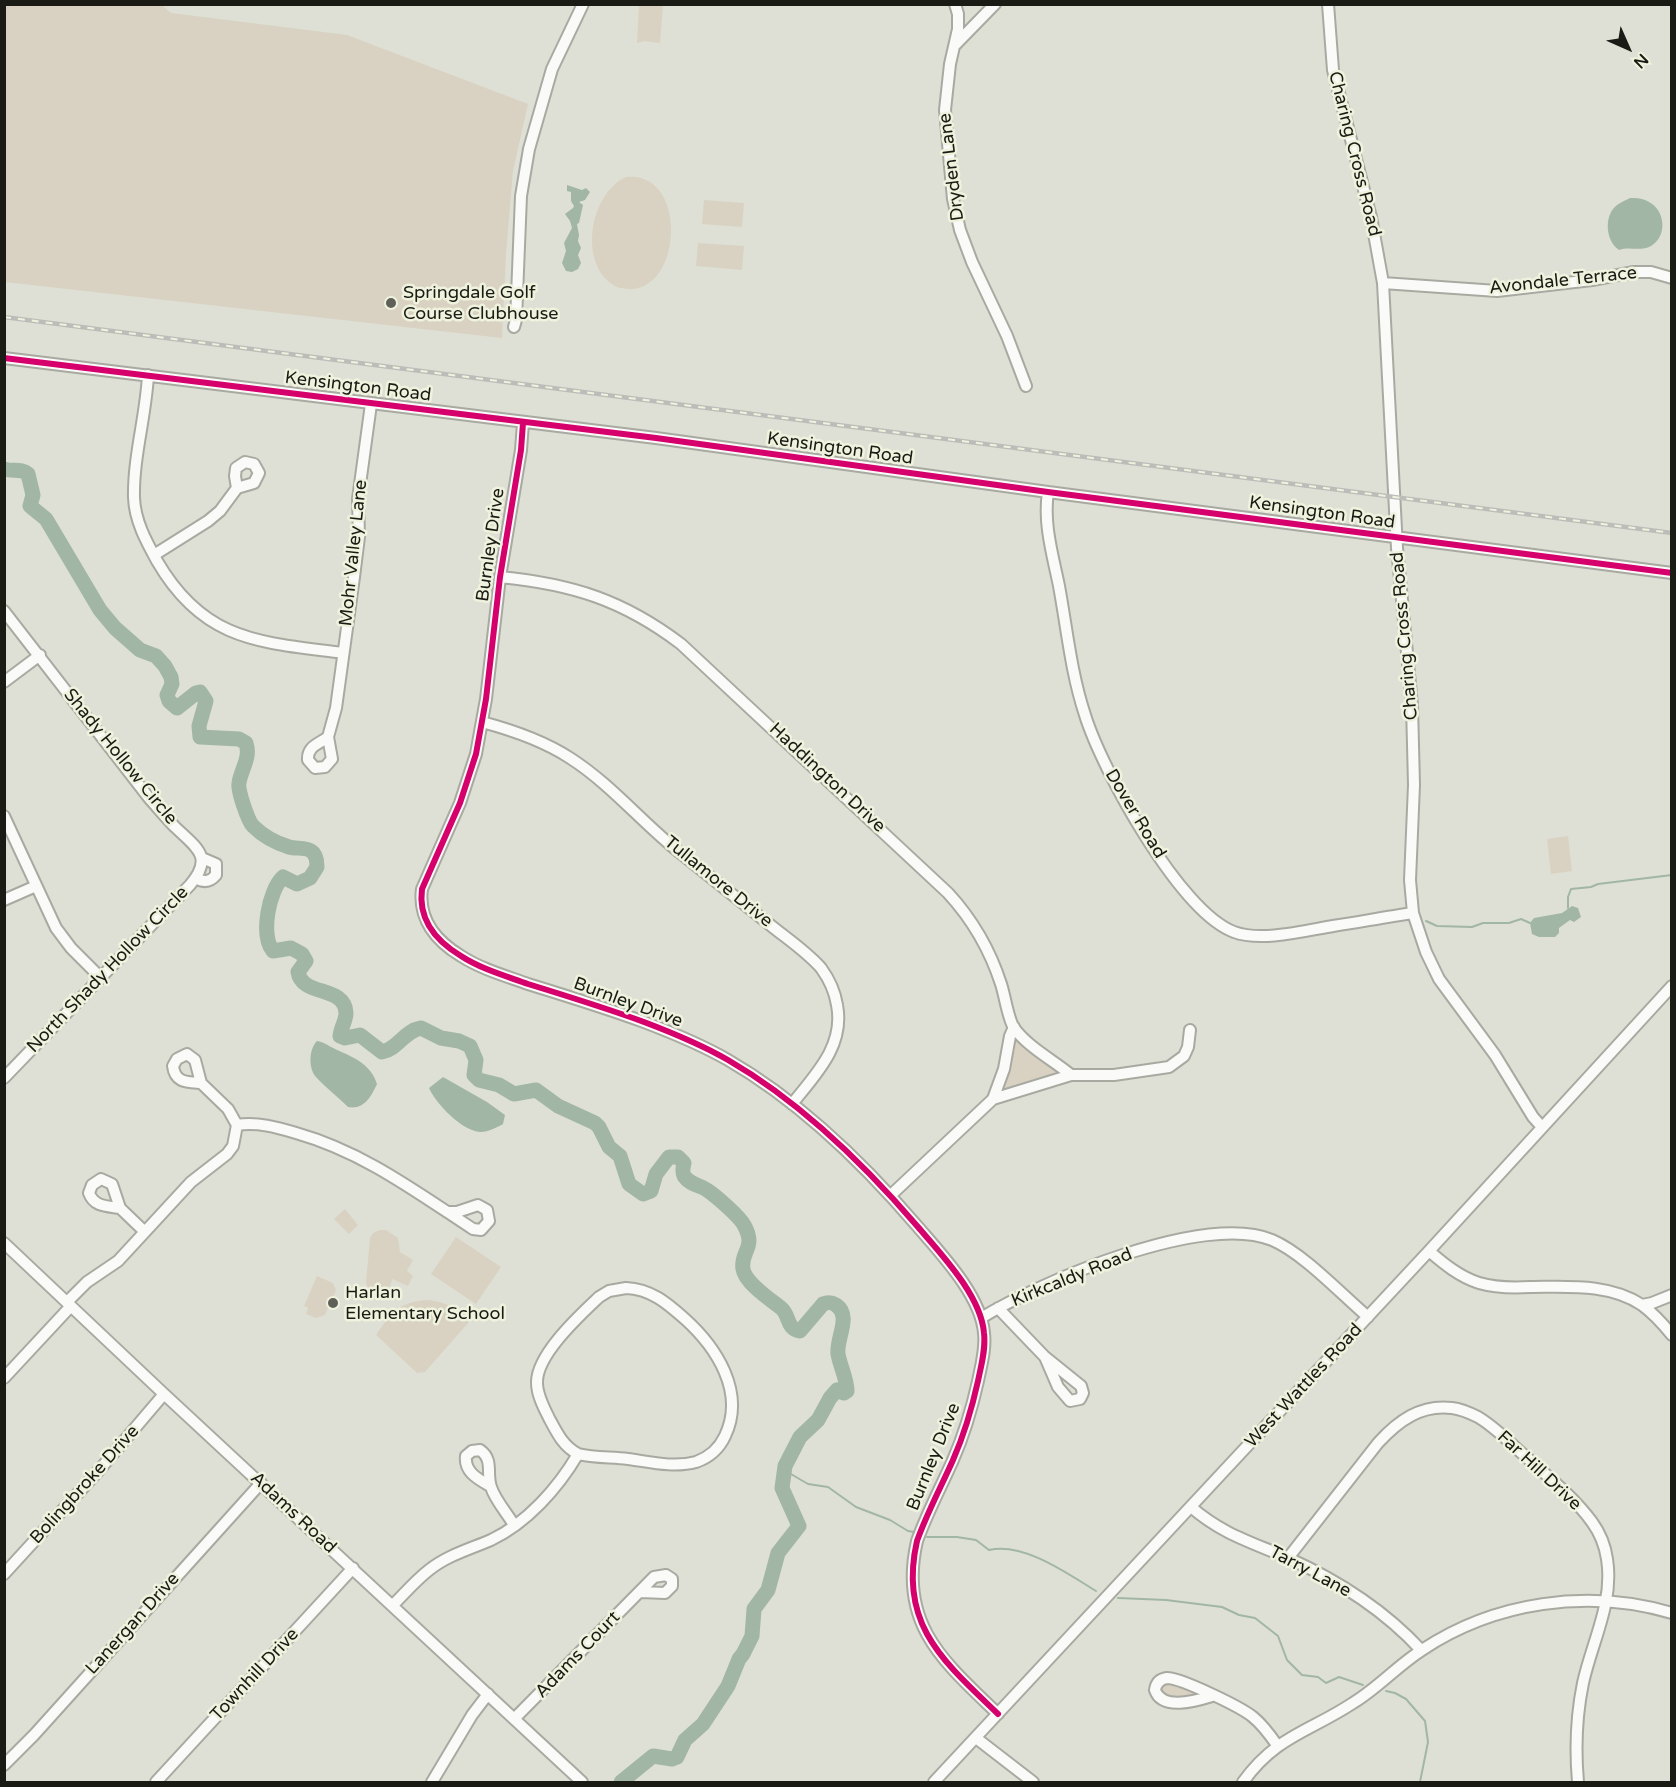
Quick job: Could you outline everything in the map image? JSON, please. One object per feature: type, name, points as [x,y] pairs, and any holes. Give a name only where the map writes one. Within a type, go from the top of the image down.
[{"type":"street","points":[[514,327],[521,196],[528,157],[547,82],[560,48],[583,4]]},
{"type":"street","name":"Dryden Lane","points":[[955,4],[958,14],[956,44],[950,64],[945,110],[949,174],[955,209],[972,262],[1007,336],[1026,386]]},
{"type":"street","points":[[956,44],[995,4]]},
{"type":"street","name":"Charing Cross Road","points":[[1328,4],[1333,70],[1371,217],[1383,283],[1397,538],[1413,705],[1414,760],[1410,880],[1413,913],[1426,952],[1439,979],[1495,1055],[1533,1117],[1542,1127]]},
{"type":"street","name":"Avondale Terrace","points":[[1383,283],[1497,291],[1634,272],[1652,272],[1671,278]]},
{"type":"street","name":"Kensington Road","points":[[4,358],[656,438],[1048,492],[1671,573]]},
{"type":"street","points":[[148,375],[134,495],[138,522],[154,555],[181,595],[217,625],[255,640],[343,653]]},
{"type":"street","name":"Mohr Valley Lane","points":[[328,737],[334,720],[359,537],[358,499],[370,404]]},
{"type":"street","name":"Burnley Drive","points":[[523,423],[521,450],[500,577],[476,754],[460,803],[422,890],[420,902],[422,913],[434,934],[462,957],[490,970],[643,1022],[696,1043],[762,1081],[792,1104],[854,1159],[891,1196],[934,1245],[960,1280],[975,1302],[981,1318],[984,1347],[975,1392],[953,1459],[918,1540],[914,1556],[913,1587],[919,1618],[934,1647],[998,1714]]},
{"type":"street","points":[[154,555],[208,521],[220,511],[237,488]]},
{"type":"street","name":"Dover Road","points":[[1048,492],[1046,509],[1050,540],[1077,689],[1089,727],[1103,760],[1134,818],[1196,904],[1227,930],[1252,935],[1300,932],[1413,913]]},
{"type":"street","name":"Haddington Drive","points":[[500,577],[559,585],[608,600],[636,613],[681,644],[922,866],[962,909],[994,964],[1014,1027],[1040,1053],[1071,1075]]},
{"type":"street","name":"Shady Hollow Circle","points":[[4,611],[149,798],[195,845],[202,858],[216,864],[216,875],[210,881],[206,882],[196,878]]},
{"type":"street","points":[[4,682],[39,655]]},
{"type":"street","name":"Tullamore Drive","points":[[482,722],[542,742],[583,766],[673,846],[797,946],[821,969],[833,990],[837,1005],[839,1019],[836,1040],[826,1060],[792,1104]]},
{"type":"street","points":[[4,816],[50,918],[62,937],[101,978]]},
{"type":"street","name":"North Shady Hollow Circle","points":[[4,1078],[196,878],[200,873],[202,858]]},
{"type":"street","points":[[4,900],[36,886]]},
{"type":"street","name":"West Wattles Road","points":[[934,1782],[1368,1317],[1671,986]]},
{"type":"street","points":[[891,1196],[993,1099],[1004,1069],[1010,1036],[1014,1027]]},
{"type":"street","points":[[993,1099],[1071,1075],[1114,1075],[1169,1067],[1184,1056],[1188,1047],[1190,1030]]},
{"type":"street","points":[[4,1378],[87,1282],[118,1262],[191,1182],[227,1154],[234,1142],[237,1125],[228,1109],[201,1083]]},
{"type":"street","points":[[237,1125],[258,1123],[268,1125],[304,1135],[355,1155],[447,1212]]},
{"type":"street","points":[[120,1208],[145,1232]]},
{"type":"street","name":"Kirkcaldy Road","points":[[999,1308],[1062,1277],[1131,1253],[1190,1238],[1240,1233],[1265,1238],[1287,1249],[1368,1317]]},
{"type":"street","name":"Adams Road","points":[[4,1243],[582,1782]]},
{"type":"street","points":[[1429,1251],[1444,1264],[1468,1279],[1491,1286],[1590,1288],[1617,1293],[1642,1305],[1671,1335]]},
{"type":"street","points":[[626,1288],[653,1294],[668,1304],[699,1333],[713,1350],[725,1372],[730,1392],[731,1413],[724,1439],[704,1459],[686,1464],[578,1454],[567,1447],[542,1403],[537,1380],[543,1361],[574,1323],[604,1294],[626,1288]]},
{"type":"street","points":[[1642,1305],[1671,1294]]},
{"type":"street","points":[[981,1318],[999,1308],[1045,1358]]},
{"type":"street","name":"Bolingbroke Drive","points":[[4,1574],[101,1468],[164,1394]]},
{"type":"street","name":"Far Hill Drive","points":[[1287,1558],[1390,1430],[1405,1418],[1421,1410],[1454,1408],[1473,1414],[1488,1424],[1566,1493],[1592,1521],[1606,1551],[1609,1582],[1606,1602],[1584,1681],[1575,1739],[1578,1782]]},
{"type":"street","points":[[393,1605],[429,1569],[491,1539],[514,1525],[554,1489],[578,1454]]},
{"type":"street","name":"Lanergan Drive","points":[[4,1765],[34,1735],[261,1483]]},
{"type":"street","points":[[490,1486],[514,1525]]},
{"type":"street","name":"Tarry Lane","points":[[1191,1507],[1224,1531],[1325,1576],[1388,1621],[1420,1650]]},
{"type":"street","name":"Townhill Drive","points":[[160,1778],[353,1568]]},
{"type":"street","name":"Adams Court","points":[[514,1719],[641,1592]]},
{"type":"street","points":[[1243,1782],[1257,1764],[1277,1745],[1353,1703],[1420,1650],[1474,1622],[1522,1606],[1564,1602],[1606,1602],[1643,1606],[1671,1613]]},
{"type":"street","points":[[432,1782],[471,1715],[488,1694]]},
{"type":"street","points":[[1212,1695],[1253,1717],[1277,1745]]},
{"type":"street","points":[[976,1738],[1034,1782]]},
{"type":"street","points":[[160,1778],[172,1782]]},
{"type":"shaded area","points":[[5,4],[162,5],[171,13],[347,35],[528,104],[513,171],[502,338],[5,282]]},
{"type":"shaded area","points":[[639,5],[663,5],[660,43],[645,41],[637,43]]},
{"type":"shaded area","points":[[626,177],[646,180],[660,191],[668,208],[671,228],[669,250],[662,268],[650,282],[633,289],[617,287],[603,276],[592,246],[597,213],[604,198],[614,185]]},
{"type":"shaded area","points":[[567,185],[582,190],[586,188],[590,192],[585,200],[579,202],[583,205],[577,224],[578,241],[581,248],[578,255],[581,263],[578,269],[572,272],[566,271],[562,263],[566,251],[564,243],[572,228],[565,214],[574,206],[571,201],[571,192],[567,191]]},
{"type":"shaded area","points":[[1630,198],[1644,200],[1654,206],[1661,217],[1662,230],[1656,242],[1651,246],[1643,249],[1619,250],[1609,237],[1608,219],[1615,207]]},
{"type":"shaded area","points":[[704,200],[744,203],[742,227],[702,224]]},
{"type":"shaded area","points":[[698,243],[744,246],[742,270],[696,266]]},
{"type":"shaded area","points":[[1568,836],[1572,871],[1551,874],[1547,839]]},
{"type":"shaded area","points":[[1572,906],[1578,908],[1581,917],[1574,922],[1570,920],[1559,928],[1559,933],[1555,937],[1539,937],[1532,934],[1530,923],[1534,918],[1562,913]]},
{"type":"shaded area","points":[[1016,1037],[1059,1071],[1059,1074],[1002,1091]]},
{"type":"shaded area","points":[[317,1041],[355,1058],[370,1071],[377,1084],[363,1104],[348,1107],[313,1073],[310,1059]]},
{"type":"shaded area","points":[[443,1077],[505,1115],[503,1124],[480,1132],[466,1127],[453,1118],[441,1106],[429,1088]]},
{"type":"shaded area","points":[[345,1209],[358,1225],[349,1234],[334,1219]]},
{"type":"shaded area","points":[[386,1230],[398,1238],[400,1252],[413,1260],[407,1271],[413,1276],[408,1286],[392,1279],[387,1290],[377,1294],[369,1291],[366,1282],[370,1238],[373,1233]]},
{"type":"shaded area","points":[[456,1237],[501,1267],[476,1304],[431,1274]]},
{"type":"shaded area","points":[[317,1276],[333,1283],[336,1290],[325,1315],[316,1318],[306,1314],[308,1308],[304,1306]]},
{"type":"shaded area","points":[[429,1300],[451,1306],[469,1322],[425,1372],[417,1373],[376,1335],[386,1320],[403,1306]]},
{"type":"shaded area","points":[[1167,1682],[1199,1694],[1174,1699],[1161,1692],[1161,1686]]},
{"type":"waterway","points":[[4,469],[23,471],[28,474],[33,495],[30,506],[46,519],[100,610],[115,628],[140,650],[156,656],[165,666],[172,684],[167,695],[169,701],[177,708],[200,692],[206,701],[199,726],[200,737],[239,739],[246,743],[247,759],[239,786],[243,805],[253,826],[265,836],[279,843],[292,848],[306,849],[314,854],[317,867],[310,878],[297,884],[283,877],[278,883],[270,902],[267,935],[273,951],[291,948],[302,954],[306,961],[298,972],[301,980],[315,989],[339,998],[344,1004],[346,1016],[340,1036],[345,1038],[360,1035],[382,1052],[421,1028],[441,1038],[459,1041],[470,1046],[476,1060],[474,1075],[479,1080],[499,1085],[514,1094],[536,1090],[558,1106],[595,1123],[609,1147],[620,1156],[629,1184],[643,1194],[651,1191],[656,1174],[669,1157],[678,1157],[684,1163],[683,1173],[686,1179],[711,1193],[742,1221],[749,1239],[743,1263],[745,1274],[753,1285],[784,1311],[792,1328],[800,1331],[823,1304],[833,1303],[841,1310],[843,1321],[838,1354],[847,1391],[844,1393],[837,1390],[830,1398],[818,1420],[800,1437],[785,1466],[782,1488],[799,1526],[778,1553],[768,1590],[754,1609],[752,1636],[728,1686],[703,1724],[685,1740],[677,1757],[672,1759],[653,1756],[621,1782]]},
{"type":"waterway","points":[[1568,908],[1571,889],[1672,875]]},
{"type":"waterway","points":[[1426,921],[1437,926],[1472,927],[1483,923],[1509,923],[1521,919],[1530,923]]},
{"type":"waterway","points":[[784,1470],[808,1484],[828,1487],[856,1507],[914,1532]]},
{"type":"waterway","points":[[927,1537],[957,1537],[976,1540],[989,1550],[1002,1549],[1031,1555],[1059,1568],[1096,1591]]},
{"type":"waterway","points":[[1118,1598],[1166,1600],[1222,1607],[1239,1615],[1255,1618],[1278,1636],[1287,1660],[1302,1675],[1318,1677],[1326,1683],[1339,1677],[1363,1685]]},
{"type":"waterway","points":[[1386,1691],[1406,1699],[1425,1721],[1428,1742],[1420,1782]]},
{"type":"railway","points":[[4,317],[1672,533]]},
{"type":"cycle path","points":[[4,358],[656,438],[1048,492],[1672,573]]},
{"type":"cycle path","points":[[523,423],[521,450],[500,577],[486,699],[476,754],[460,803],[422,889],[426,919],[444,943],[477,965],[666,1030],[698,1044],[755,1077],[806,1115],[876,1180],[959,1277],[976,1305],[981,1319],[984,1351],[976,1391],[964,1431],[917,1541],[913,1570],[914,1596],[920,1618],[943,1658],[998,1714]]},
{"type":"place","name":"Springdale Golf Course Clubhouse","points":[[391,303]]},
{"type":"place","name":"Harlan Elementary School","points":[[333,1303]]}]
